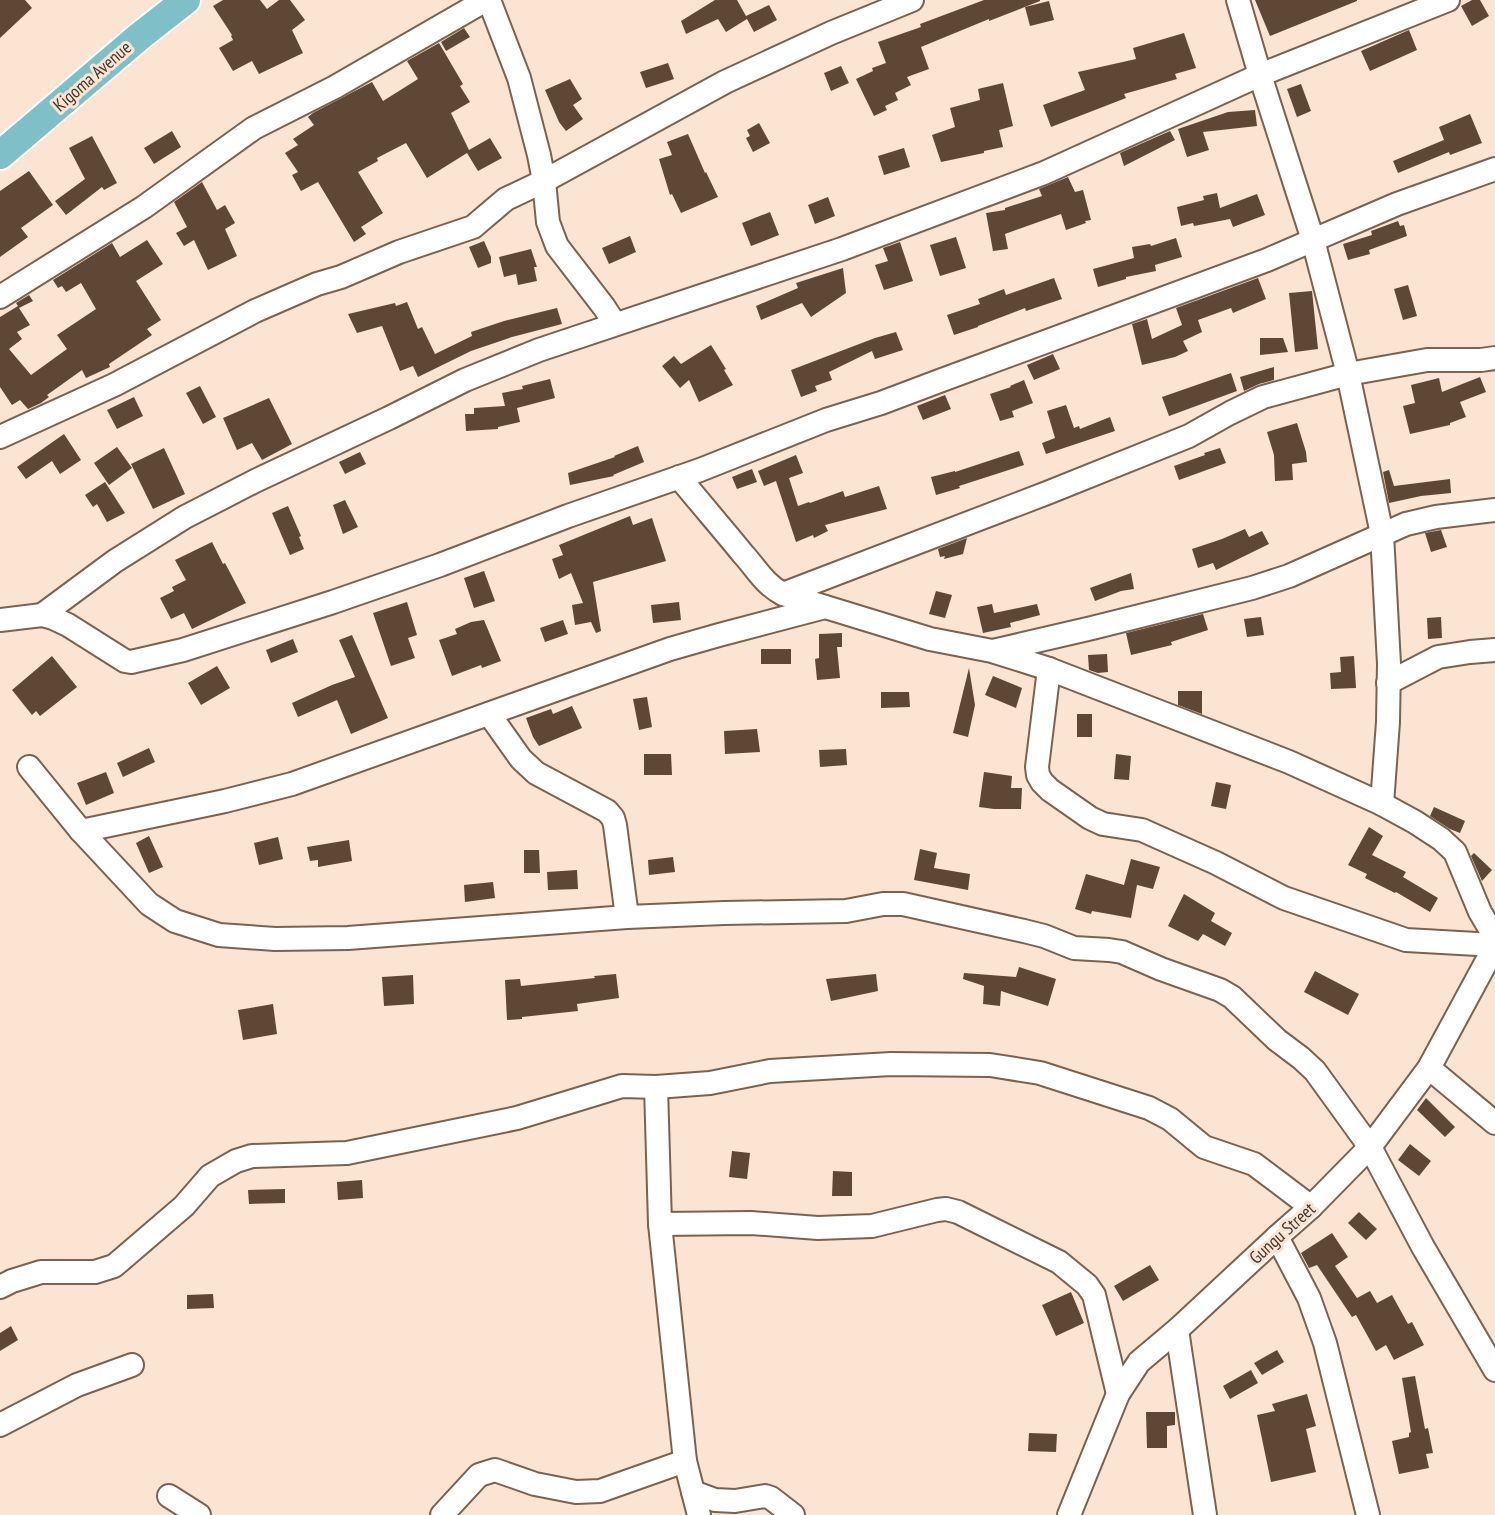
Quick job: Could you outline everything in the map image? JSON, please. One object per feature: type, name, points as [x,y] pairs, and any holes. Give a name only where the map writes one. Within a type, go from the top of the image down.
[{"type":"main road","name":"Kigoma Avenue","points":[[0,155],[186,0]]},
{"type":"street","points":[[0,297],[144,207],[254,128],[335,87],[488,0],[519,78],[539,155],[548,222],[557,246],[615,324]]},
{"type":"street","points":[[0,437],[114,385],[255,311],[399,252],[473,227],[506,199],[544,181],[725,82],[831,33],[912,0]]},
{"type":"street","points":[[1238,0],[1313,240],[1347,374],[1382,534],[1389,664],[1388,722],[1382,804]]},
{"type":"street","points":[[42,615],[115,561],[175,523],[255,481],[465,380],[539,350],[842,249],[1044,173],[1260,75],[1448,0]]},
{"type":"street","points":[[0,620],[42,615],[53,618],[125,661],[131,662],[183,650],[440,565],[826,420],[881,403],[1267,260],[1397,204],[1495,169]]},
{"type":"street","points":[[783,594],[1047,494],[1178,440],[1263,398],[1347,374],[1427,360],[1495,358]]},
{"type":"street","points":[[679,477],[772,589],[930,639],[992,651],[1049,669],[1289,762],[1382,804],[1415,822],[1441,839],[1455,852],[1480,912],[1491,929],[1495,945],[1406,940],[1284,898],[1216,863],[1142,830],[1103,824],[1090,818],[1050,790],[1038,775],[1037,767],[1049,669]]},
{"type":"street","points":[[992,651],[1252,588],[1289,576],[1406,524],[1436,517],[1495,510]]},
{"type":"street","points":[[81,831],[225,801],[292,784],[670,649],[825,607]]},
{"type":"street","points":[[1389,683],[1438,657],[1470,651],[1495,650]]},
{"type":"street","points":[[489,714],[521,759],[536,774],[607,811],[612,818],[616,832],[627,917]]},
{"type":"street","points":[[29,767],[81,831],[149,904],[175,921],[219,935],[275,939],[348,938],[627,917],[846,911],[883,904],[903,904],[1044,936],[1074,948],[1122,952],[1220,990],[1232,997],[1277,1040],[1315,1071],[1370,1147],[1423,1247],[1495,1370]]},
{"type":"street","name":"Gungu Street","points":[[1069,1515],[1118,1394],[1139,1362],[1311,1207],[1370,1147],[1429,1068],[1495,945]]},
{"type":"street","points":[[0,1287],[41,1272],[95,1272],[114,1266],[184,1206],[210,1176],[244,1158],[346,1153],[517,1118],[622,1086],[656,1087],[710,1083],[770,1071],[891,1064],[990,1065],[1040,1073],[1149,1108],[1170,1119],[1204,1147],[1254,1164],[1311,1207]]},
{"type":"street","points":[[1429,1068],[1495,1123]]},
{"type":"street","points":[[656,1087],[660,1224],[686,1461],[699,1515]]},
{"type":"street","points":[[660,1224],[751,1223],[818,1228],[872,1226],[937,1210],[946,1209],[958,1212],[1059,1262],[1087,1285],[1094,1295],[1118,1394]]},
{"type":"street","points":[[1277,1237],[1309,1298],[1325,1343],[1368,1515]]},
{"type":"street","points":[[1177,1330],[1205,1515]]},
{"type":"street","points":[[0,1425],[77,1385],[132,1365]]},
{"type":"street","points":[[442,1515],[479,1475],[490,1471],[501,1471],[535,1485],[589,1492],[600,1491],[686,1461]]},
{"type":"street","points":[[693,1492],[715,1500],[735,1501],[765,1496],[793,1515]]},
{"type":"street","points":[[170,1496],[199,1515]]},
{"type":"building","points":[[0,0],[25,0],[32,8],[0,38]]},
{"type":"building","points":[[223,0],[260,0],[267,9],[279,0],[290,0],[305,20],[292,30],[303,53],[259,74],[252,61],[233,71],[219,48],[233,40],[232,35],[213,6]]},
{"type":"building","points":[[715,0],[737,0],[746,16],[769,5],[777,20],[754,32],[747,19],[726,32],[718,19],[686,34],[681,21]]},
{"type":"building","points":[[984,0],[1040,1],[921,47],[929,69],[907,77],[911,85],[895,93],[898,100],[885,106],[887,110],[874,116],[856,79],[873,71],[872,68],[886,63],[878,42],[921,27],[920,24]]},
{"type":"building","points":[[1255,0],[1357,0],[1357,1],[1270,36]]},
{"type":"building","points":[[1472,0],[1480,0],[1489,16],[1472,26],[1461,6]]},
{"type":"building","points":[[1049,1],[1054,20],[1030,26],[1025,7]]},
{"type":"building","points":[[464,28],[470,37],[446,51],[441,42]]},
{"type":"building","points":[[1409,30],[1417,50],[1370,71],[1361,51]]},
{"type":"building","points":[[1184,33],[1196,68],[1175,74],[1177,79],[1124,94],[1126,98],[1051,127],[1043,105],[1085,90],[1078,72],[1136,59],[1133,48]]},
{"type":"building","points":[[439,43],[463,84],[460,86],[470,102],[451,113],[469,150],[490,138],[502,158],[478,171],[467,153],[427,178],[406,143],[377,158],[378,161],[358,172],[383,213],[361,227],[366,234],[354,242],[318,182],[301,191],[292,175],[298,172],[285,153],[298,145],[293,139],[314,125],[308,117],[313,113],[372,82],[383,101],[418,79],[407,61]]},
{"type":"building","points":[[668,63],[674,79],[646,88],[640,72]]},
{"type":"building","points":[[841,66],[849,83],[831,91],[824,73]]},
{"type":"building","points":[[570,79],[582,99],[573,105],[583,119],[566,131],[559,122],[545,90]]},
{"type":"building","points":[[1003,83],[1013,126],[999,130],[1003,147],[941,162],[932,135],[955,127],[950,108],[980,100],[978,89]]},
{"type":"building","points":[[1301,84],[1311,111],[1297,117],[1287,89]]},
{"type":"building","points":[[1255,110],[1257,126],[1203,132],[1209,150],[1187,157],[1178,129],[1228,112]]},
{"type":"building","points":[[1470,114],[1482,143],[1450,155],[1449,152],[1398,173],[1393,161],[1444,140],[1439,127]]},
{"type":"building","points":[[759,123],[770,143],[753,152],[746,138],[750,136],[747,130]]},
{"type":"building","points":[[172,131],[181,147],[154,164],[144,148]]},
{"type":"building","points":[[1170,131],[1175,140],[1124,166],[1120,153]]},
{"type":"building","points":[[688,134],[718,197],[681,213],[672,194],[670,195],[659,159],[672,155],[667,142]]},
{"type":"building","points":[[92,136],[117,183],[104,190],[102,187],[66,215],[55,201],[85,179],[69,148]]},
{"type":"building","points":[[904,148],[910,167],[884,175],[878,156]]},
{"type":"building","points":[[29,171],[53,205],[21,228],[28,237],[0,257],[0,191]]},
{"type":"building","points":[[1068,177],[1075,192],[1083,190],[1091,220],[1066,230],[1061,214],[1005,234],[1008,249],[993,251],[986,213],[1005,210],[1005,208],[1042,196],[1039,189]]},
{"type":"building","points":[[202,182],[217,210],[225,205],[235,223],[225,229],[237,256],[208,270],[194,240],[184,246],[176,233],[187,227],[174,202]]},
{"type":"building","points":[[1217,193],[1220,208],[1257,194],[1265,215],[1233,227],[1230,219],[1194,226],[1193,223],[1181,226],[1177,207],[1204,200],[1203,196]]},
{"type":"building","points":[[828,197],[835,216],[815,224],[808,205]]},
{"type":"building","points":[[770,212],[779,235],[751,246],[742,223]]},
{"type":"building","points":[[1398,221],[1400,226],[1404,225],[1407,236],[1369,250],[1370,254],[1348,260],[1343,244],[1372,235],[1371,231]]},
{"type":"building","points":[[630,236],[636,252],[609,264],[602,248]]},
{"type":"building","points":[[956,237],[966,268],[940,276],[930,245]]},
{"type":"building","points":[[1176,238],[1182,257],[1155,265],[1156,271],[1126,277],[1126,279],[1098,287],[1093,269],[1134,258],[1132,247],[1150,244],[1151,246]]},
{"type":"building","points":[[147,240],[163,264],[136,281],[161,320],[147,329],[152,335],[109,364],[110,367],[86,378],[82,370],[47,395],[49,397],[41,403],[28,409],[20,400],[12,405],[0,387],[0,317],[18,306],[16,303],[29,295],[33,301],[19,308],[30,325],[17,332],[22,339],[9,349],[31,375],[67,349],[57,335],[96,309],[81,283],[66,292],[62,286],[58,288],[53,280],[112,243],[120,257]]},
{"type":"building","points":[[484,241],[491,257],[491,263],[478,268],[469,247]]},
{"type":"building","points":[[900,242],[913,281],[884,290],[875,265],[888,261],[883,248]]},
{"type":"building","points":[[531,249],[537,267],[534,267],[537,281],[518,285],[516,274],[504,277],[499,257]]},
{"type":"building","points":[[843,268],[846,293],[811,317],[802,303],[761,320],[756,306],[798,288],[796,283]]},
{"type":"building","points":[[1054,278],[1062,299],[1026,311],[1025,308],[954,335],[947,315],[980,304],[978,299],[1004,289],[1006,295]]},
{"type":"building","points":[[1258,278],[1266,299],[1233,313],[1231,308],[1198,320],[1202,332],[1183,341],[1188,351],[1175,357],[1142,365],[1132,324],[1147,319],[1152,339],[1182,325],[1176,308]]},
{"type":"building","points":[[1408,285],[1417,316],[1403,320],[1394,289]]},
{"type":"building","points":[[1312,291],[1318,349],[1295,352],[1289,293]]},
{"type":"building","points":[[407,302],[418,329],[422,327],[435,354],[472,336],[471,332],[557,308],[562,324],[471,351],[418,377],[413,366],[400,371],[382,326],[357,333],[348,314]]},
{"type":"building","points":[[896,332],[903,350],[875,359],[872,351],[829,372],[832,380],[815,386],[817,391],[801,397],[791,370]]},
{"type":"building","points":[[1260,338],[1283,338],[1288,352],[1260,355]]},
{"type":"building","points":[[711,345],[733,385],[699,402],[689,380],[680,388],[662,366],[674,356],[681,364]]},
{"type":"building","points":[[1053,354],[1060,369],[1034,380],[1027,365]]},
{"type":"building","points":[[1274,367],[1274,380],[1244,391],[1240,377]]},
{"type":"building","points":[[1231,373],[1237,391],[1169,416],[1162,397]]},
{"type":"building","points":[[1480,377],[1486,392],[1460,402],[1466,417],[1450,425],[1410,434],[1403,406],[1415,403],[1411,385],[1439,378],[1442,392]]},
{"type":"building","points":[[550,379],[555,398],[517,408],[520,422],[498,427],[498,429],[466,431],[465,414],[474,414],[474,408],[505,406],[502,393],[523,389],[522,386]]},
{"type":"building","points":[[1024,380],[1033,403],[1012,411],[1014,417],[1000,421],[990,394]]},
{"type":"building","points":[[200,386],[216,417],[203,424],[186,393]]},
{"type":"building","points":[[945,395],[951,409],[923,420],[917,406]]},
{"type":"building","points":[[134,397],[143,416],[117,429],[107,410]]},
{"type":"building","points":[[269,398],[292,444],[262,460],[252,443],[237,450],[223,418]]},
{"type":"building","points":[[1066,405],[1074,428],[1079,426],[1080,429],[1110,417],[1115,431],[1046,454],[1042,443],[1055,438],[1047,411]]},
{"type":"building","points":[[1297,423],[1307,462],[1292,464],[1293,480],[1275,481],[1274,455],[1267,432]]},
{"type":"building","points":[[64,434],[81,460],[60,474],[52,461],[26,479],[17,467]]},
{"type":"building","points":[[638,446],[644,462],[614,476],[570,485],[568,473],[615,457]]},
{"type":"building","points":[[117,447],[132,468],[109,485],[94,463]]},
{"type":"building","points":[[164,448],[185,494],[153,509],[131,464]]},
{"type":"building","points":[[1220,448],[1226,463],[1179,480],[1174,466]]},
{"type":"building","points":[[1019,451],[1024,465],[936,495],[931,477],[955,472]]},
{"type":"building","points":[[360,452],[366,464],[345,474],[339,462]]},
{"type":"building","points":[[796,455],[803,473],[789,478],[798,506],[843,491],[845,497],[879,486],[887,509],[825,525],[828,531],[814,538],[813,535],[796,542],[776,481],[764,486],[758,471]]},
{"type":"building","points":[[752,469],[757,482],[737,489],[732,477]]},
{"type":"building","points":[[1389,470],[1394,486],[1450,479],[1451,493],[1421,496],[1389,503],[1383,472]]},
{"type":"building","points":[[105,482],[125,513],[107,522],[97,504],[93,507],[85,495]]},
{"type":"building","points":[[345,500],[358,527],[343,534],[333,505]]},
{"type":"building","points":[[288,506],[304,549],[290,555],[272,513]]},
{"type":"building","points":[[630,516],[633,525],[652,518],[666,561],[593,582],[601,631],[596,633],[591,622],[575,625],[572,605],[583,603],[571,573],[559,579],[552,559],[563,555],[559,545]]},
{"type":"building","points":[[1245,529],[1249,537],[1262,531],[1269,544],[1216,570],[1213,563],[1198,568],[1192,549]]},
{"type":"building","points":[[1441,530],[1447,547],[1431,552],[1425,533]]},
{"type":"building","points":[[967,538],[963,554],[944,559],[945,556],[940,557],[938,549]]},
{"type":"building","points":[[212,542],[246,603],[192,629],[184,613],[171,619],[160,598],[174,591],[172,587],[186,580],[175,560]]},
{"type":"building","points":[[484,571],[495,601],[474,608],[464,578]]},
{"type":"building","points":[[1131,573],[1134,589],[1121,591],[1095,601],[1090,588]]},
{"type":"building","points":[[936,591],[952,595],[945,618],[929,614]]},
{"type":"building","points":[[407,602],[417,635],[408,638],[415,658],[391,666],[373,613]]},
{"type":"building","points":[[679,602],[681,620],[653,623],[651,605]]},
{"type":"building","points":[[992,604],[994,613],[1037,604],[1040,615],[1010,623],[1011,627],[983,633],[977,607]]},
{"type":"building","points":[[1203,614],[1208,630],[1171,642],[1172,645],[1131,655],[1126,633]]},
{"type":"building","points":[[1261,617],[1264,635],[1247,637],[1244,619]]},
{"type":"building","points":[[1441,617],[1442,638],[1428,639],[1427,618]]},
{"type":"building","points":[[484,620],[501,661],[482,668],[481,665],[452,676],[439,640],[457,634],[455,629],[471,622]]},
{"type":"building","points":[[563,620],[568,634],[545,642],[540,628]]},
{"type":"building","points":[[842,633],[842,647],[837,647],[840,678],[817,680],[815,659],[819,658],[819,634]]},
{"type":"building","points":[[352,635],[388,718],[351,734],[337,700],[298,717],[292,703],[355,677],[339,640]]},
{"type":"building","points":[[293,639],[298,652],[271,663],[266,650]]},
{"type":"building","points":[[761,649],[791,649],[791,664],[761,664]]},
{"type":"building","points":[[1107,654],[1108,672],[1098,673],[1089,670],[1088,655]]},
{"type":"building","points":[[52,656],[77,687],[40,716],[36,711],[32,715],[12,690]]},
{"type":"building","points":[[1354,656],[1356,688],[1331,689],[1330,673],[1341,672],[1340,657]]},
{"type":"building","points":[[217,666],[230,688],[201,705],[188,683]]},
{"type":"building","points":[[969,668],[975,705],[968,737],[953,733]]},
{"type":"building","points":[[993,676],[1022,688],[1016,708],[985,695]]},
{"type":"building","points":[[1178,691],[1202,691],[1202,714],[1178,705]]},
{"type":"building","points":[[881,692],[909,692],[910,707],[881,708]]},
{"type":"building","points":[[647,697],[652,727],[639,730],[633,699]]},
{"type":"building","points":[[572,706],[582,728],[539,746],[526,718],[551,709],[553,714]]},
{"type":"building","points":[[1077,714],[1092,714],[1092,737],[1077,737]]},
{"type":"building","points":[[757,729],[760,752],[725,754],[724,731]]},
{"type":"building","points":[[149,748],[155,762],[123,777],[117,763]]},
{"type":"building","points":[[846,749],[847,765],[820,767],[819,750]]},
{"type":"building","points":[[644,754],[671,754],[672,775],[644,775]]},
{"type":"building","points":[[1116,754],[1131,756],[1129,780],[1114,779]]},
{"type":"building","points":[[106,772],[114,793],[86,805],[77,783]]},
{"type":"building","points":[[984,772],[1012,776],[1011,788],[1022,788],[1021,809],[979,807]]},
{"type":"building","points":[[1216,782],[1231,785],[1226,809],[1211,806]]},
{"type":"building","points":[[1434,807],[1465,821],[1460,833],[1430,816]]},
{"type":"building","points":[[1369,827],[1383,836],[1372,855],[1406,872],[1403,877],[1438,898],[1430,912],[1396,892],[1365,878],[1367,874],[1348,865]]},
{"type":"building","points":[[149,836],[163,867],[149,873],[136,843]]},
{"type":"building","points":[[278,837],[283,859],[259,865],[254,843]]},
{"type":"building","points":[[349,840],[352,861],[318,867],[318,860],[310,861],[307,847]]},
{"type":"building","points":[[920,849],[937,853],[934,868],[970,874],[968,890],[914,880]]},
{"type":"building","points":[[524,850],[539,850],[540,873],[524,873]]},
{"type":"building","points":[[1474,853],[1492,870],[1482,881],[1471,856]]},
{"type":"building","points":[[673,857],[675,872],[649,875],[648,860]]},
{"type":"building","points":[[1131,859],[1160,867],[1153,889],[1137,885],[1131,918],[1092,911],[1091,914],[1075,909],[1086,874],[1124,885]]},
{"type":"building","points":[[577,870],[578,889],[548,890],[547,872]]},
{"type":"building","points":[[493,882],[495,898],[465,902],[464,885]]},
{"type":"building","points":[[1184,894],[1215,913],[1211,921],[1232,933],[1225,946],[1203,934],[1198,941],[1168,926]]},
{"type":"building","points":[[1019,967],[1056,979],[1048,1006],[1001,991],[1000,1006],[983,1004],[984,986],[963,979],[964,973],[1016,977]]},
{"type":"building","points":[[1315,971],[1359,994],[1348,1015],[1304,992]]},
{"type":"building","points":[[616,974],[619,998],[577,1004],[578,1011],[507,1020],[505,980],[520,979],[521,986]]},
{"type":"building","points":[[876,974],[878,991],[831,1001],[826,979]]},
{"type":"building","points":[[413,975],[414,1004],[384,1006],[382,977]]},
{"type":"building","points":[[273,1004],[277,1034],[243,1040],[238,1010]]},
{"type":"building","points":[[1426,1098],[1455,1127],[1445,1137],[1417,1110]]},
{"type":"building","points":[[1410,1144],[1431,1161],[1419,1176],[1398,1160]]},
{"type":"building","points":[[732,1151],[750,1153],[747,1179],[729,1177]]},
{"type":"building","points":[[833,1171],[852,1172],[852,1196],[832,1196]]},
{"type":"building","points":[[362,1180],[363,1198],[338,1200],[337,1182]]},
{"type":"building","points":[[285,1189],[285,1203],[249,1204],[248,1190]]},
{"type":"building","points":[[1359,1212],[1377,1229],[1366,1240],[1348,1223]]},
{"type":"building","points":[[1332,1233],[1348,1257],[1335,1266],[1357,1298],[1370,1291],[1377,1303],[1392,1295],[1408,1324],[1412,1322],[1424,1345],[1394,1360],[1386,1345],[1376,1351],[1356,1315],[1352,1317],[1317,1265],[1309,1268],[1301,1253]]},
{"type":"building","points":[[1150,1265],[1159,1280],[1123,1301],[1114,1286]]},
{"type":"building","points":[[1071,1292],[1084,1323],[1056,1336],[1042,1305]]},
{"type":"building","points":[[213,1294],[214,1308],[187,1309],[187,1295]]},
{"type":"building","points":[[11,1326],[18,1340],[0,1351],[0,1333]]},
{"type":"building","points":[[1277,1350],[1284,1362],[1262,1375],[1254,1363]]},
{"type":"building","points":[[1251,1370],[1258,1383],[1230,1399],[1223,1386]]},
{"type":"building","points":[[1415,1376],[1425,1429],[1428,1428],[1433,1453],[1426,1454],[1429,1468],[1399,1474],[1392,1441],[1409,1437],[1411,1432],[1402,1378]]},
{"type":"building","points":[[1307,1394],[1316,1426],[1306,1429],[1316,1472],[1271,1482],[1257,1415],[1275,1411],[1272,1404]]},
{"type":"building","points":[[1146,1412],[1175,1412],[1175,1425],[1167,1426],[1167,1448],[1147,1448]]},
{"type":"building","points":[[1029,1433],[1057,1434],[1056,1452],[1028,1451]]}]
